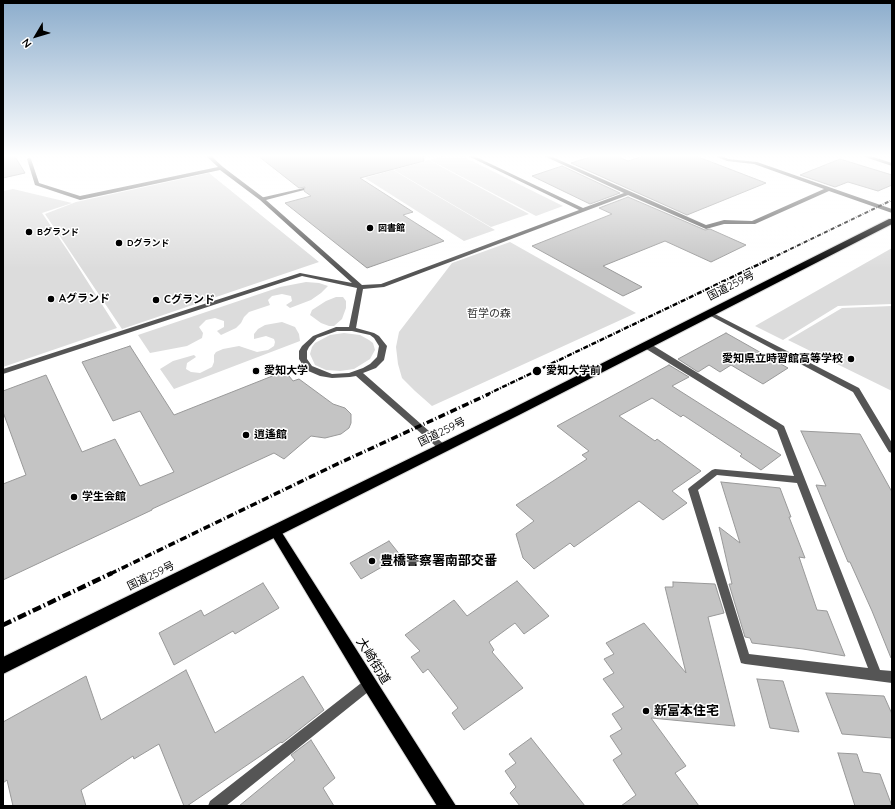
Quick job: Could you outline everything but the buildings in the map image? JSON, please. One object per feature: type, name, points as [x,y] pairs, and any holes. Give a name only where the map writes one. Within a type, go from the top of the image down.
[{"type":"highway","name":"国道259号","points":[[3,666],[443,448],[892,221]]},
{"type":"main road","name":"大崎街道","points":[[275,531],[369,684],[447,806]]},
{"type":"street","points":[[64,193],[80,198],[105,193]]},
{"type":"street","points":[[254,193],[360,287]]},
{"type":"street","points":[[262,199],[287,193]]},
{"type":"street","points":[[547,193],[583,210]]},
{"type":"street","points":[[3,372],[302,274],[360,287],[382,286],[628,193],[706,227],[724,222],[753,223],[820,193]]},
{"type":"street","points":[[839,193],[892,211]]},
{"type":"street","points":[[352,329],[360,287]]},
{"type":"street","points":[[709,313],[856,390],[892,450]]},
{"type":"street","points":[[336,329],[352,329],[372,334],[377,337],[382,346],[382,354],[373,366],[358,373],[341,376],[323,374],[309,368],[303,359],[303,351],[315,337],[336,329]]},
{"type":"street","points":[[646,345],[781,428],[877,676]]},
{"type":"street","points":[[358,373],[443,448]]},
{"type":"street","points":[[800,480],[715,472],[693,489],[745,659],[892,677]]},
{"type":"street","points":[[216,806],[369,684]]},
{"type":"green space","name":"Aグランド","points":[[3,193],[29,193],[72,203],[42,213],[117,328],[3,367]]},
{"type":"green space","points":[[118,193],[233,193],[319,262],[122,329],[45,214],[76,202]]},
{"type":"green space","points":[[388,193],[432,193],[495,230],[464,241]]},
{"type":"green space","points":[[433,193],[490,193],[529,214],[491,227]]},
{"type":"green space","points":[[492,193],[536,193],[563,206],[536,216]]},
{"type":"green space","name":"哲学の森","points":[[510,242],[636,313],[432,406],[402,378],[398,364],[396,347],[399,332],[452,263]]},
{"type":"green space","points":[[892,248],[892,304],[838,306],[783,340],[755,326]]},
{"type":"green space","points":[[306,282],[319,283],[328,286],[311,300],[290,308],[286,305],[292,301],[291,296],[282,294],[272,296],[268,300],[270,305],[249,312],[236,328],[221,335],[217,331],[224,327],[224,321],[215,318],[206,320],[199,327],[203,333],[202,338],[187,346],[150,353],[138,335],[280,287]]},
{"type":"green space","points":[[336,297],[343,297],[346,301],[346,308],[342,319],[334,326],[321,323],[310,315],[312,310],[326,301]]},
{"type":"green space","points":[[892,306],[892,391],[788,340],[842,308]]},
{"type":"green space","points":[[282,322],[295,327],[299,334],[300,341],[174,389],[160,369],[173,361],[194,355],[196,357],[187,363],[186,369],[191,372],[200,373],[212,367],[214,355],[216,352],[223,349],[239,346],[257,352],[268,350],[274,346],[274,339],[266,336],[254,339],[254,334],[258,329],[265,325]]},
{"type":"green space","points":[[344,333],[360,335],[373,343],[375,350],[370,359],[354,369],[340,371],[326,370],[315,365],[310,354],[315,343],[330,335]]},
{"type":"railway","points":[[770,259],[892,200]]},
{"type":"railway","points":[[486,395],[772,258]]},
{"type":"railway","points":[[110,574],[333,466],[489,394]]},
{"type":"railway","points":[[3,625],[112,573]]},
{"type":"place","name":"図書館","points":[[370,228]]},
{"type":"place","name":"Bグランド","points":[[29,232]]},
{"type":"place","name":"Dグランド","points":[[119,243]]},
{"type":"place","name":"Aグランド","points":[[51,299]]},
{"type":"place","name":"Cグランド","points":[[156,300]]},
{"type":"place","name":"愛知県立時習館高等学校","points":[[851,359]]},
{"type":"place","name":"愛知大学","points":[[256,371]]},
{"type":"place","name":"愛知大学前","points":[[537,371]]},
{"type":"place","name":"逍遙館","points":[[246,435]]},
{"type":"place","name":"学生会館","points":[[74,497]]},
{"type":"place","name":"豊橋警察署南部交番","points":[[372,561]]},
{"type":"place","name":"新富本住宅","points":[[646,711]]}]
